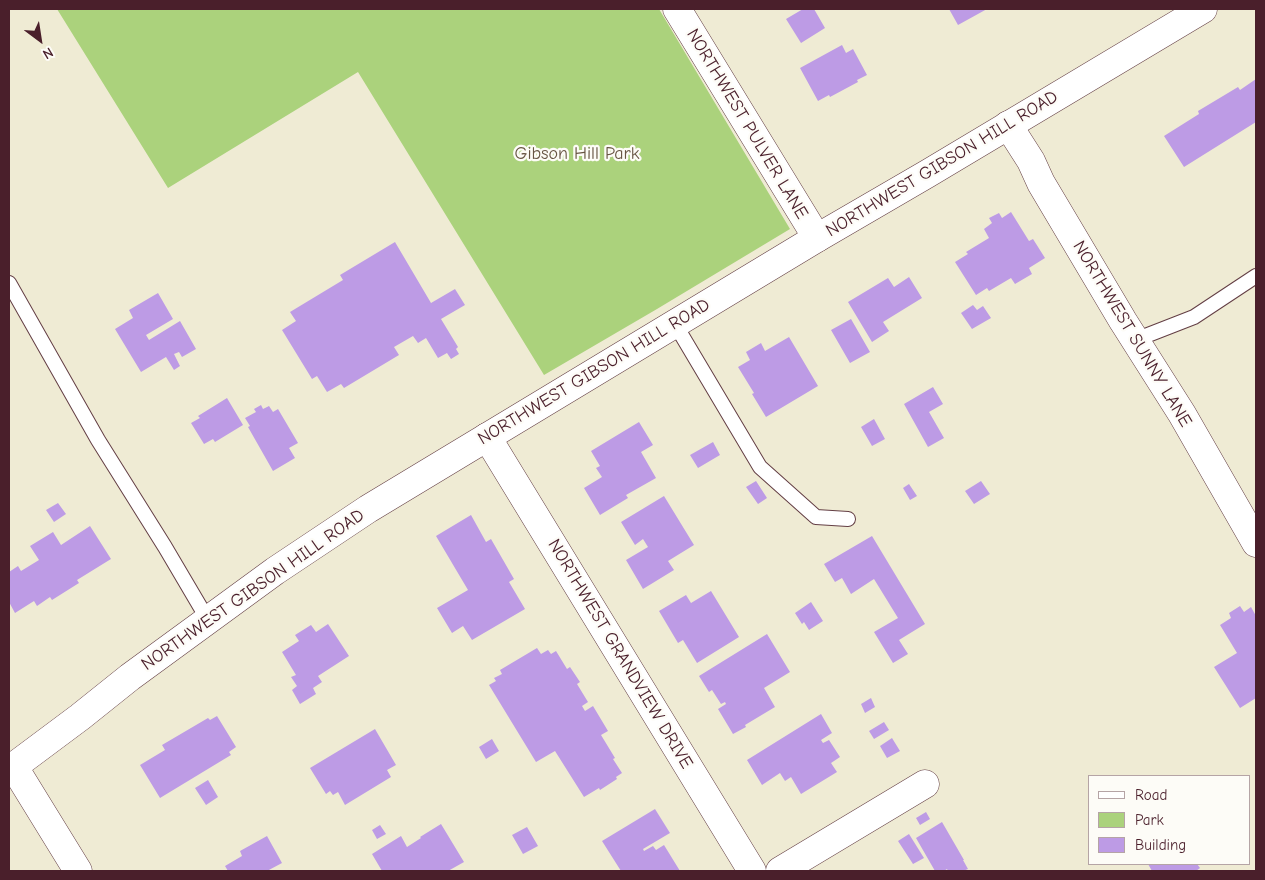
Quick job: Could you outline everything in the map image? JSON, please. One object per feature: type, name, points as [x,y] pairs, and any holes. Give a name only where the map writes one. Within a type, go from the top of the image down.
[{"type":"street","name":"NORTHWEST PULVER LANE","points":[[677,9],[817,238]]},
{"type":"street","name":"NORTHWEST GIBSON HILL ROAD","points":[[11,768],[130,677],[275,571],[368,509],[1199,10]]},
{"type":"street","name":"NORTHWEST SUNNY LANE","points":[[1008,125],[1031,160],[1041,183],[1135,340],[1182,414],[1256,542]]},
{"type":"street","name":"NORTHWEST GRANDVIEW DRIVE","points":[[487,437],[752,871]]},
{"type":"street","points":[[11,768],[78,871]]},
{"type":"street","points":[[780,871],[925,784]]},
{"type":"lane","points":[[1135,340],[1194,316],[1256,276]]},
{"type":"lane","points":[[9,283],[98,440],[208,620]]},
{"type":"lane","points":[[675,324],[760,467],[816,517],[848,519]]},
{"type":"green space","name":"Gibson Hill Park","points":[[57,9],[659,9],[790,229],[544,375],[358,72],[168,188]]},
{"type":"building","points":[[803,9],[814,9],[825,28],[801,43],[786,19]]},
{"type":"building","points":[[949,9],[987,9],[958,25]]},
{"type":"building","points":[[842,45],[846,53],[853,49],[867,75],[830,97],[829,95],[818,101],[800,68]]},
{"type":"building","points":[[1256,79],[1256,122],[1184,167],[1164,136],[1199,114],[1198,111],[1238,87],[1240,90]]},
{"type":"building","points":[[1011,212],[1029,241],[1033,239],[1045,258],[1029,268],[1032,274],[1015,284],[1011,278],[989,291],[987,288],[976,295],[955,262],[968,254],[966,252],[989,238],[984,229],[992,223],[989,218],[999,213],[1002,218]]},
{"type":"building","points":[[395,242],[431,303],[455,289],[465,305],[441,319],[458,347],[456,349],[459,354],[451,359],[447,353],[438,358],[426,338],[418,343],[413,336],[394,347],[399,355],[344,388],[341,384],[327,392],[317,376],[312,379],[282,330],[296,321],[290,312],[343,280],[340,275]]},
{"type":"building","points":[[909,277],[922,298],[883,322],[889,331],[872,342],[848,302],[888,278],[894,287]]},
{"type":"building","points":[[158,293],[173,319],[146,335],[149,340],[180,321],[196,349],[182,357],[179,352],[174,354],[180,366],[174,370],[166,357],[141,372],[115,329],[133,318],[129,310]]},
{"type":"building","points":[[973,305],[977,310],[983,306],[991,318],[972,329],[961,313]]},
{"type":"building","points":[[851,319],[870,352],[850,363],[831,330]]},
{"type":"building","points":[[789,337],[818,386],[766,417],[738,367],[750,360],[746,352],[761,343],[765,351]]},
{"type":"building","points":[[933,387],[943,404],[929,412],[944,438],[928,447],[904,404]]},
{"type":"building","points":[[227,398],[243,425],[215,442],[213,439],[204,444],[191,423],[200,418],[198,416]]},
{"type":"building","points":[[261,405],[263,409],[269,406],[273,412],[278,409],[298,443],[289,448],[295,458],[273,471],[248,427],[250,426],[245,418],[256,412],[254,409]]},
{"type":"building","points":[[874,419],[885,439],[872,446],[861,427]]},
{"type":"building","points":[[639,422],[653,445],[641,452],[656,478],[626,495],[628,498],[600,515],[584,488],[602,477],[596,468],[600,466],[591,451]]},
{"type":"building","points":[[713,442],[720,455],[698,468],[690,455]]},
{"type":"building","points":[[756,481],[767,498],[758,504],[746,487]]},
{"type":"building","points":[[981,481],[990,494],[974,504],[965,491]]},
{"type":"building","points":[[909,484],[917,496],[910,500],[903,488]]},
{"type":"building","points":[[664,496],[694,545],[668,561],[674,570],[643,589],[626,560],[648,547],[643,539],[635,545],[621,522]]},
{"type":"building","points":[[58,503],[66,514],[54,522],[46,510]]},
{"type":"building","points":[[471,515],[486,542],[491,539],[514,579],[509,582],[525,609],[472,640],[463,626],[452,633],[437,608],[468,590],[436,536]]},
{"type":"building","points":[[90,526],[111,559],[77,580],[79,583],[52,600],[50,597],[37,606],[34,601],[15,613],[9,602],[9,572],[18,566],[21,571],[39,560],[30,546],[53,532],[61,545]]},
{"type":"building","points":[[872,536],[925,624],[899,640],[908,654],[893,663],[874,632],[898,618],[874,579],[851,594],[842,578],[835,582],[824,564]]},
{"type":"building","points":[[711,591],[739,637],[697,663],[683,640],[678,643],[659,611],[686,595],[691,603]]},
{"type":"building","points":[[811,602],[823,621],[809,630],[804,622],[802,624],[795,613]]},
{"type":"building","points":[[1240,606],[1244,612],[1251,607],[1256,616],[1256,698],[1240,708],[1214,667],[1237,653],[1220,625],[1231,618],[1229,613]]},
{"type":"building","points":[[328,624],[349,656],[318,676],[322,682],[313,688],[316,694],[300,704],[292,690],[297,686],[291,677],[296,675],[282,652],[299,641],[295,635],[311,625],[316,632]]},
{"type":"building","points":[[767,634],[790,672],[764,688],[775,707],[733,734],[718,709],[726,704],[725,702],[721,704],[712,690],[709,692],[699,676]]},
{"type":"building","points":[[537,648],[541,654],[548,650],[551,654],[556,651],[567,669],[570,667],[580,682],[577,684],[588,702],[582,706],[585,711],[593,706],[608,731],[601,735],[622,773],[616,777],[617,779],[600,790],[599,788],[584,797],[555,751],[536,762],[489,685],[496,681],[494,678],[502,674],[500,670]]},
{"type":"building","points":[[871,698],[875,707],[865,713],[861,704]]},
{"type":"building","points":[[821,714],[832,733],[821,740],[823,743],[829,740],[840,757],[831,763],[837,772],[801,794],[791,777],[785,781],[780,773],[762,785],[747,760]]},
{"type":"building","points":[[217,716],[236,747],[229,752],[231,755],[160,798],[140,765],[165,750],[162,745],[208,718],[210,720]]},
{"type":"building","points":[[884,722],[889,730],[874,739],[869,731]]},
{"type":"building","points":[[375,729],[396,765],[387,770],[391,777],[345,805],[338,792],[333,795],[330,791],[326,794],[310,768]]},
{"type":"building","points":[[892,738],[900,751],[887,758],[880,746]]},
{"type":"building","points":[[492,739],[499,751],[486,759],[479,747]]},
{"type":"building","points":[[208,780],[218,797],[206,805],[195,788]]},
{"type":"building","points":[[655,809],[670,833],[643,849],[644,851],[653,846],[656,850],[664,845],[680,871],[621,871],[602,841]]},
{"type":"building","points":[[926,812],[930,819],[920,825],[916,818]]},
{"type":"building","points":[[942,822],[968,869],[963,871],[948,871],[947,869],[935,871],[916,838]]},
{"type":"building","points":[[441,824],[464,862],[448,871],[382,871],[372,854],[401,836],[407,847]]},
{"type":"building","points":[[380,825],[386,834],[377,839],[372,830]]},
{"type":"building","points":[[527,827],[538,846],[523,854],[512,835]]},
{"type":"building","points":[[909,834],[924,858],[913,864],[898,841]]},
{"type":"building","points":[[267,836],[282,863],[267,871],[228,871],[225,866],[242,856],[240,851]]},
{"type":"building","points":[[1149,865],[1198,865],[1200,868],[1196,871],[1152,871]]}]
